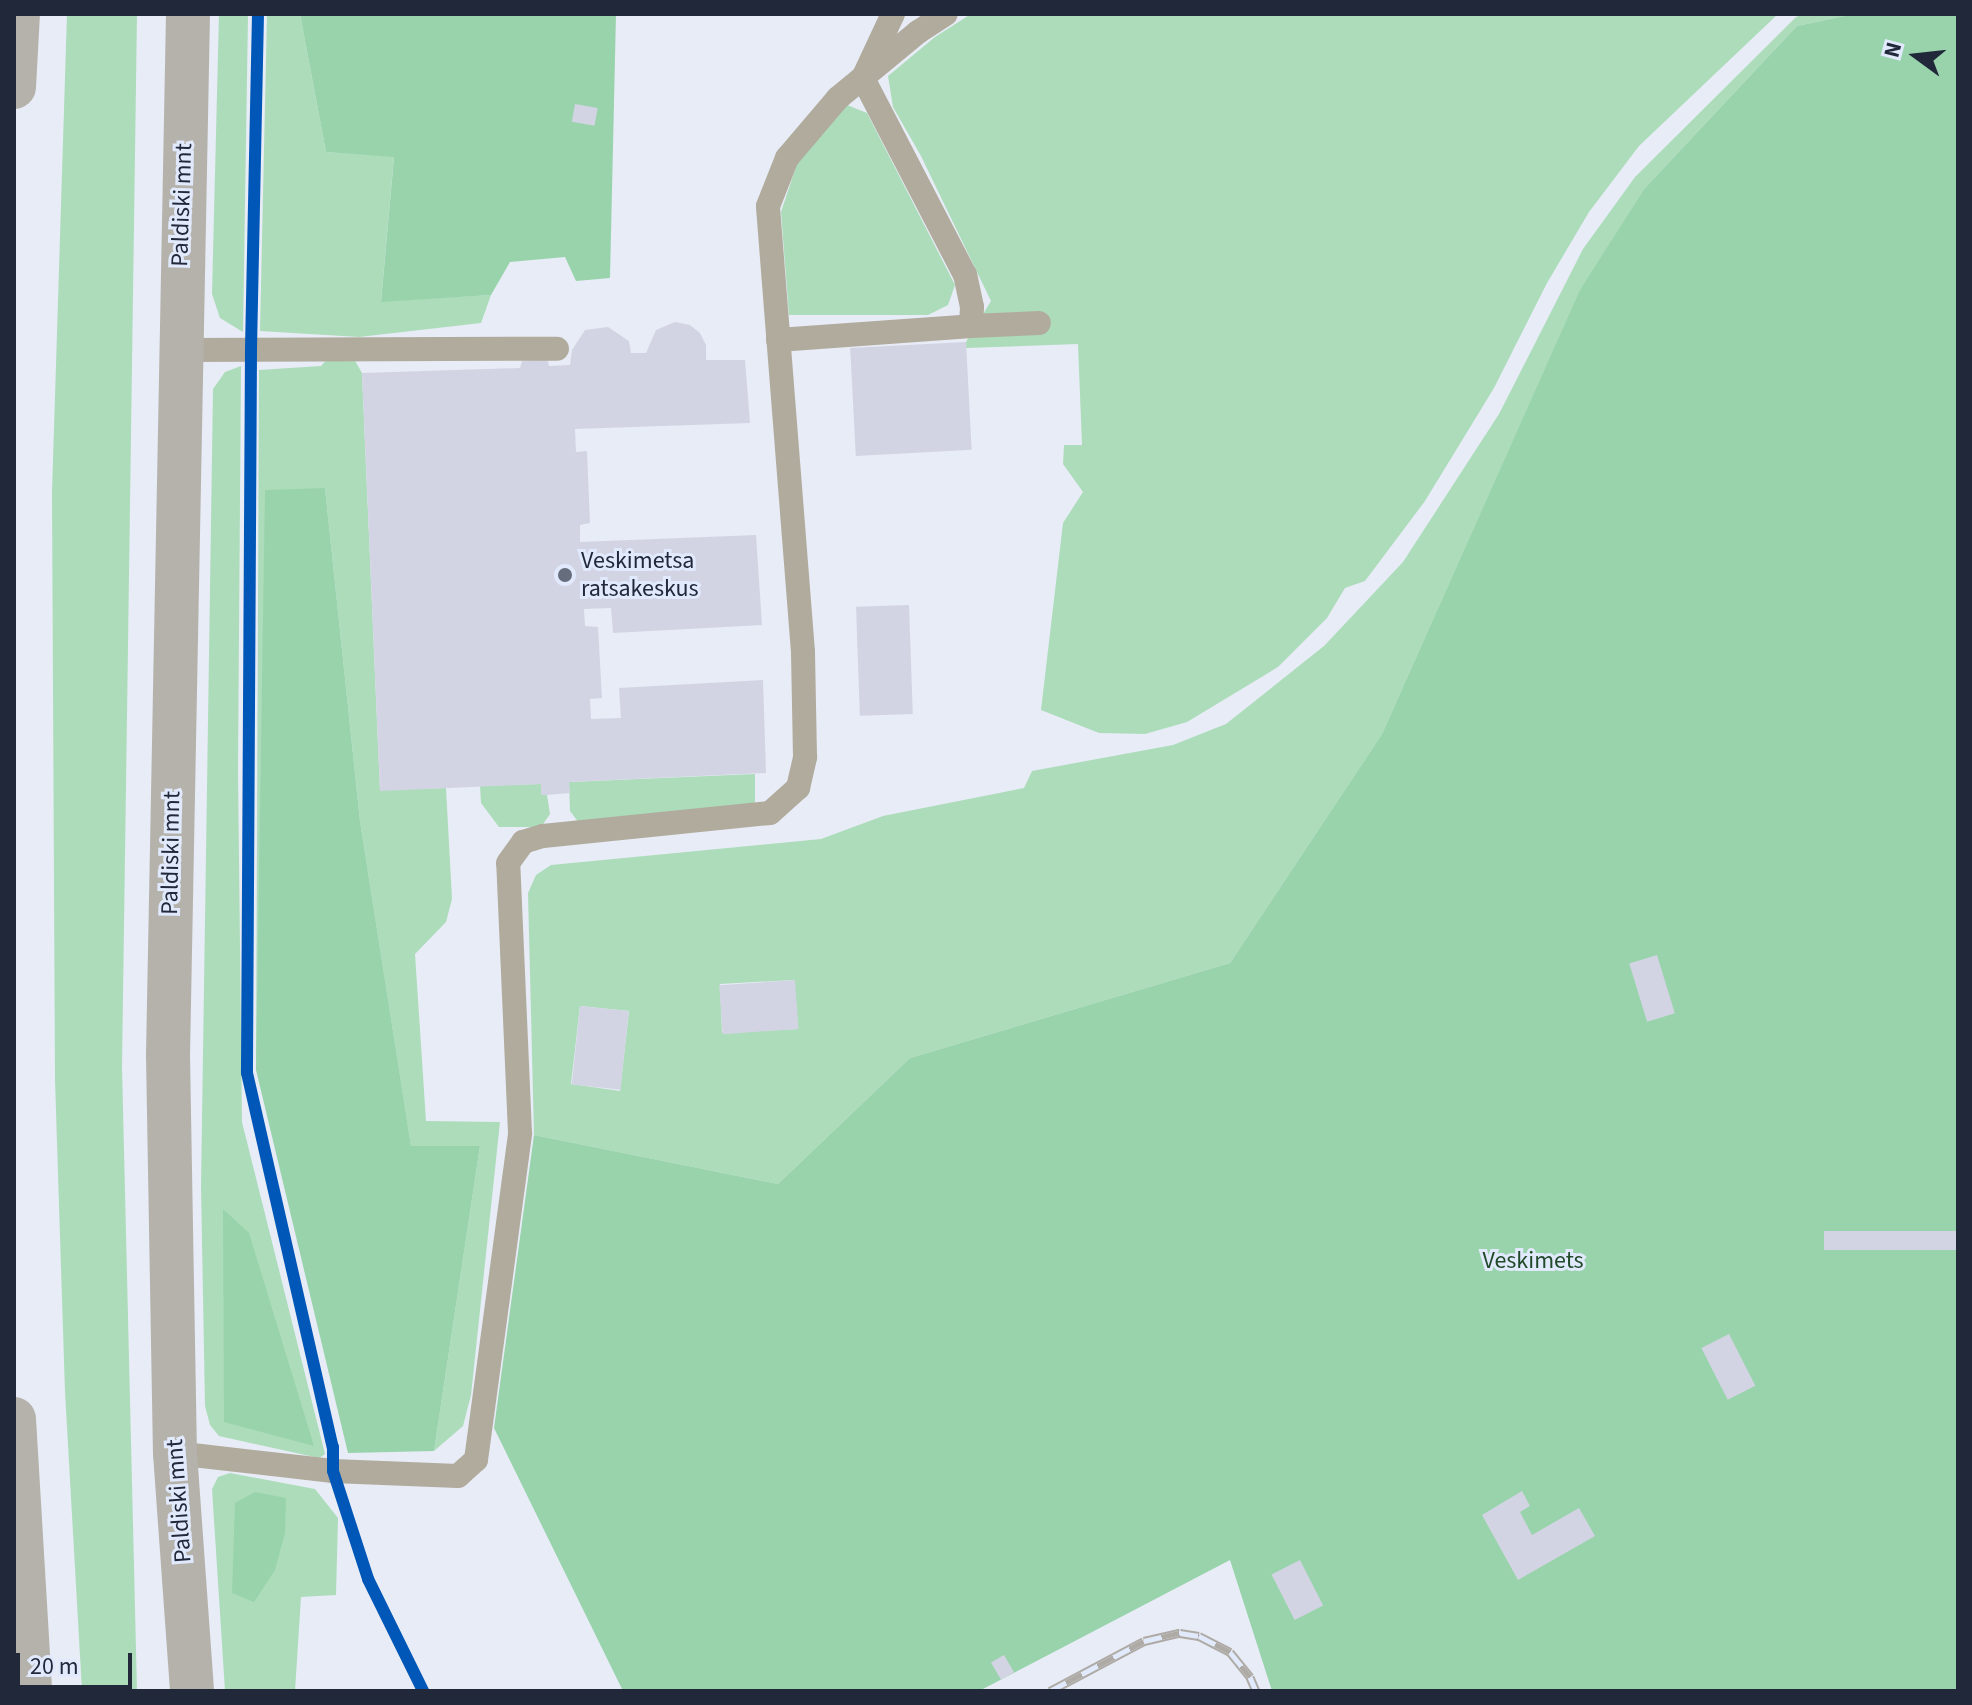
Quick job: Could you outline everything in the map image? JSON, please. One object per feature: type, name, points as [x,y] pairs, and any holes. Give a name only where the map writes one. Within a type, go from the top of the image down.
[{"type":"main road","points":[[14,87],[18,14]]},
{"type":"main road","name":"Paldiski mnt","points":[[188,14],[179,350],[168,1055],[175,1453],[192,1691]]},
{"type":"main road","points":[[14,1419],[30,1691]]},
{"type":"lane","points":[[863,78],[893,14]]},
{"type":"lane","points":[[175,1453],[333,1471],[458,1476],[476,1460],[520,1133],[508,863],[523,842],[543,836],[770,813],[798,788],[805,757],[803,652],[768,206],[787,158],[838,98],[918,32],[946,14]]},
{"type":"lane","points":[[863,78],[965,275],[972,307],[971,326]]},
{"type":"lane","points":[[778,340],[1039,323]]},
{"type":"lane","points":[[179,350],[557,349]]},
{"type":"green space","points":[[67,14],[137,14],[122,1067],[137,1691],[82,1691],[65,1392],[55,1080],[52,492]]},
{"type":"green space","points":[[219,14],[248,14],[243,332],[220,318],[212,294]]},
{"type":"green space","points":[[267,14],[300,14],[326,152],[394,156],[381,301],[491,295],[481,323],[359,337],[260,331]]},
{"type":"green space","points":[[300,14],[616,14],[610,278],[576,281],[565,257],[510,262],[491,295],[381,302],[394,157],[326,152]]},
{"type":"green space","points":[[971,14],[1778,14],[1639,146],[1589,212],[1547,283],[1494,388],[1425,501],[1365,581],[1345,588],[1327,618],[1278,667],[1187,722],[1145,734],[1099,733],[1041,710],[1063,523],[1083,492],[1063,464],[1064,445],[1082,445],[1078,344],[966,348],[966,342],[991,301],[921,156],[893,107],[888,76],[935,37]]},
{"type":"green space","points":[[1804,14],[1854,14],[1797,26],[1644,189],[1580,291],[1382,734],[1230,963],[910,1058],[778,1184],[534,1135],[528,893],[536,875],[551,865],[821,839],[883,816],[1024,788],[1032,771],[1173,745],[1226,724],[1324,646],[1403,562],[1499,414],[1583,249],[1635,177],[1796,17]],"holes":[[[794,980],[798,1029],[722,1032],[720,984]],[[580,1006],[629,1011],[620,1091],[571,1084]]]},
{"type":"green space","name":"Veskimets","points":[[1854,14],[1958,14],[1958,1691],[1272,1691],[1230,1560],[979,1691],[623,1691],[494,1428],[534,1135],[778,1184],[910,1058],[1230,963],[1382,734],[1580,290],[1644,189],[1797,26]]},
{"type":"green space","points":[[847,105],[867,113],[955,285],[948,305],[928,315],[789,315],[781,212],[798,161]]},
{"type":"green space","points":[[330,356],[354,359],[362,373],[380,790],[446,788],[452,899],[446,922],[415,954],[426,1121],[500,1122],[471,1395],[463,1426],[434,1451],[480,1146],[411,1147],[360,821],[325,488],[256,1070],[259,370],[321,366]]},
{"type":"green space","points":[[241,366],[238,770],[242,1122],[325,1454],[319,1458],[219,1436],[210,1425],[205,1406],[201,1186],[213,389],[225,372]]},
{"type":"green space","points":[[325,488],[360,821],[411,1146],[480,1146],[434,1451],[348,1453],[256,1070],[265,490]]},
{"type":"green space","points":[[755,774],[755,802],[745,813],[579,823],[570,811],[569,782]]},
{"type":"green space","points":[[541,784],[541,795],[547,795],[550,814],[541,827],[499,827],[481,803],[480,786]]},
{"type":"green space","points":[[223,1209],[249,1233],[314,1446],[224,1422]]},
{"type":"green space","points":[[230,1473],[315,1489],[338,1518],[336,1595],[301,1597],[295,1691],[225,1691],[212,1489],[218,1477]]},
{"type":"green space","points":[[255,1492],[286,1498],[285,1533],[275,1570],[254,1602],[232,1593],[235,1503]]},
{"type":"building","points":[[575,104],[598,108],[595,126],[572,122]]},
{"type":"building","name":"Veskimetsa ratsakeskus","points":[[675,322],[690,325],[700,333],[706,345],[706,360],[745,360],[750,423],[575,429],[576,452],[587,451],[590,523],[580,525],[580,542],[756,535],[762,625],[613,633],[611,608],[584,609],[585,626],[598,627],[602,698],[590,699],[591,719],[621,718],[619,688],[763,680],[766,773],[569,782],[570,793],[547,795],[541,795],[541,784],[380,791],[362,373],[520,368],[522,361],[547,358],[549,366],[570,365],[572,350],[585,330],[608,327],[629,341],[631,353],[646,353],[656,330]]},
{"type":"building","points":[[966,342],[972,450],[856,456],[850,348]]},
{"type":"building","points":[[909,605],[913,714],[860,716],[856,607]]},
{"type":"building","points":[[1657,955],[1675,1013],[1647,1022],[1629,963]]},
{"type":"building","points":[[795,980],[798,1029],[723,1034],[719,985]]},
{"type":"building","points":[[580,1006],[629,1011],[620,1090],[572,1085]]},
{"type":"building","points":[[1824,1231],[1958,1231],[1958,1250],[1824,1250]]},
{"type":"building","points":[[1729,1334],[1755,1386],[1728,1400],[1701,1348]]},
{"type":"building","points":[[1522,1491],[1530,1506],[1520,1512],[1532,1535],[1579,1508],[1595,1536],[1518,1580],[1482,1515]]},
{"type":"building","points":[[1300,1560],[1323,1605],[1295,1620],[1271,1575]]},
{"type":"building","points":[[1004,1655],[1014,1672],[1001,1680],[991,1662]]},
{"type":"railway","points":[[1050,1691],[1144,1641],[1180,1633],[1199,1636],[1230,1652],[1250,1677],[1256,1691]]},
{"type":"cycle path","points":[[258,14],[251,349],[247,1073],[333,1447],[333,1471],[368,1579],[423,1691]]},
{"type":"place","name":"Veskimetsa ratsakeskus","points":[[565,575]]}]
